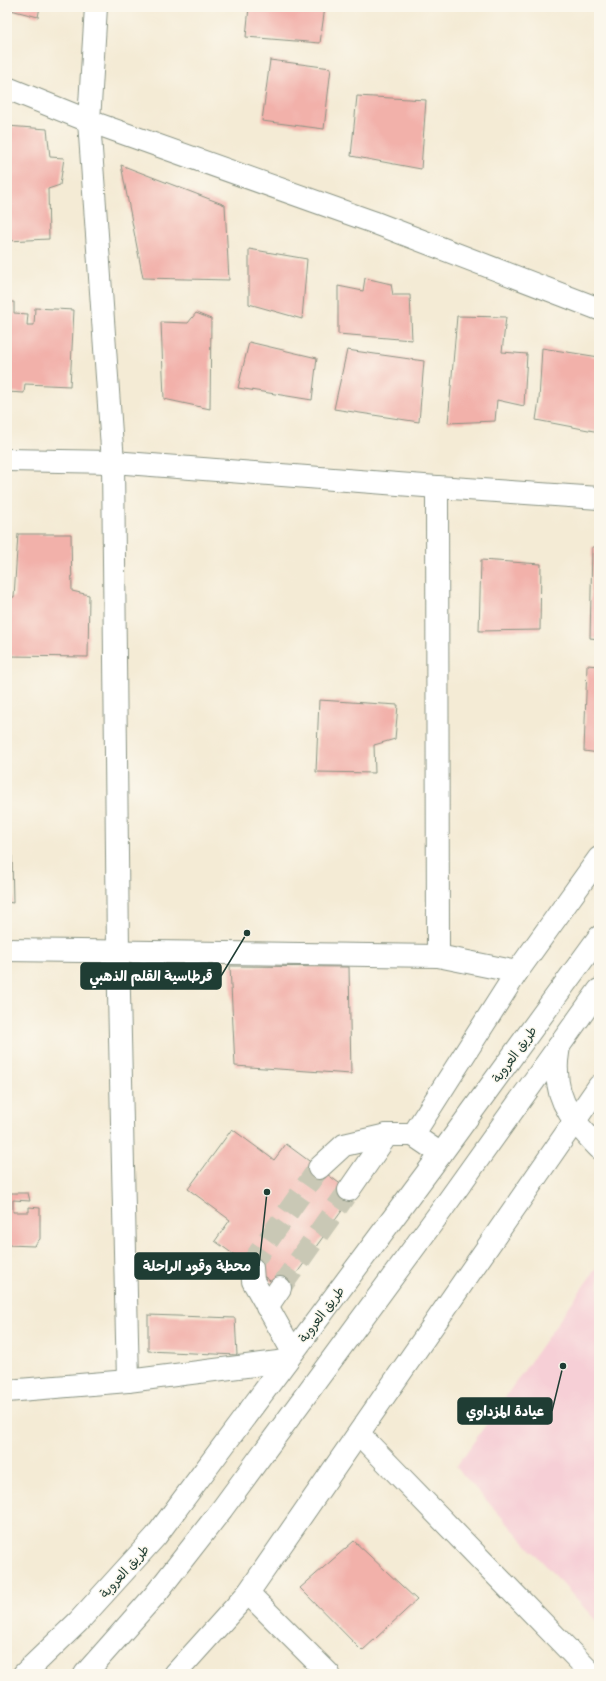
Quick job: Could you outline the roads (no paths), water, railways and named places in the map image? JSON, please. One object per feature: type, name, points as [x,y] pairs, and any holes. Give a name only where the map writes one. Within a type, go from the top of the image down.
[{"type":"main road","points":[[96,7],[89,121],[113,462],[118,951],[128,1382]]},
{"type":"main road","points":[[7,88],[89,121],[373,222],[599,308]]},
{"type":"main road","points":[[7,460],[113,462],[599,498]]},
{"type":"main road","points":[[437,487],[438,956]]},
{"type":"main road","points":[[413,1136],[517,972],[599,858]]},
{"type":"main road","name":"طريق العروبة","points":[[24,1674],[78,1622],[156,1536],[441,1154],[599,937]]},
{"type":"main road","points":[[7,950],[438,956],[517,972]]},
{"type":"main road","points":[[85,1674],[154,1596],[222,1509],[432,1224],[599,990]]},
{"type":"main road","points":[[559,1046],[556,1071],[560,1091],[566,1107],[574,1122],[599,1148]]},
{"type":"main road","points":[[175,1674],[248,1593],[599,1086]]},
{"type":"main road","points":[[319,1168],[344,1145],[387,1135],[413,1136],[441,1154]]},
{"type":"main road","points":[[349,1190],[387,1135]]},
{"type":"main road","points":[[7,1391],[128,1382],[289,1357],[253,1281],[252,1268]]},
{"type":"main road","points":[[266,1307],[280,1288]]},
{"type":"main road","points":[[359,1434],[592,1674]]},
{"type":"main road","points":[[248,1593],[328,1674]]},
{"type":"tunnel","points":[[252,1268],[254,1260],[319,1168]]},
{"type":"tunnel","points":[[280,1288],[349,1190]]},
{"type":"place","name":"قرطاسية القلم الذهبي","points":[[247,933]]},
{"type":"place","name":"محطة وقود الراحلة","points":[[267,1192]]},
{"type":"place","name":"عيادة المزداوي","points":[[563,1366]]}]
